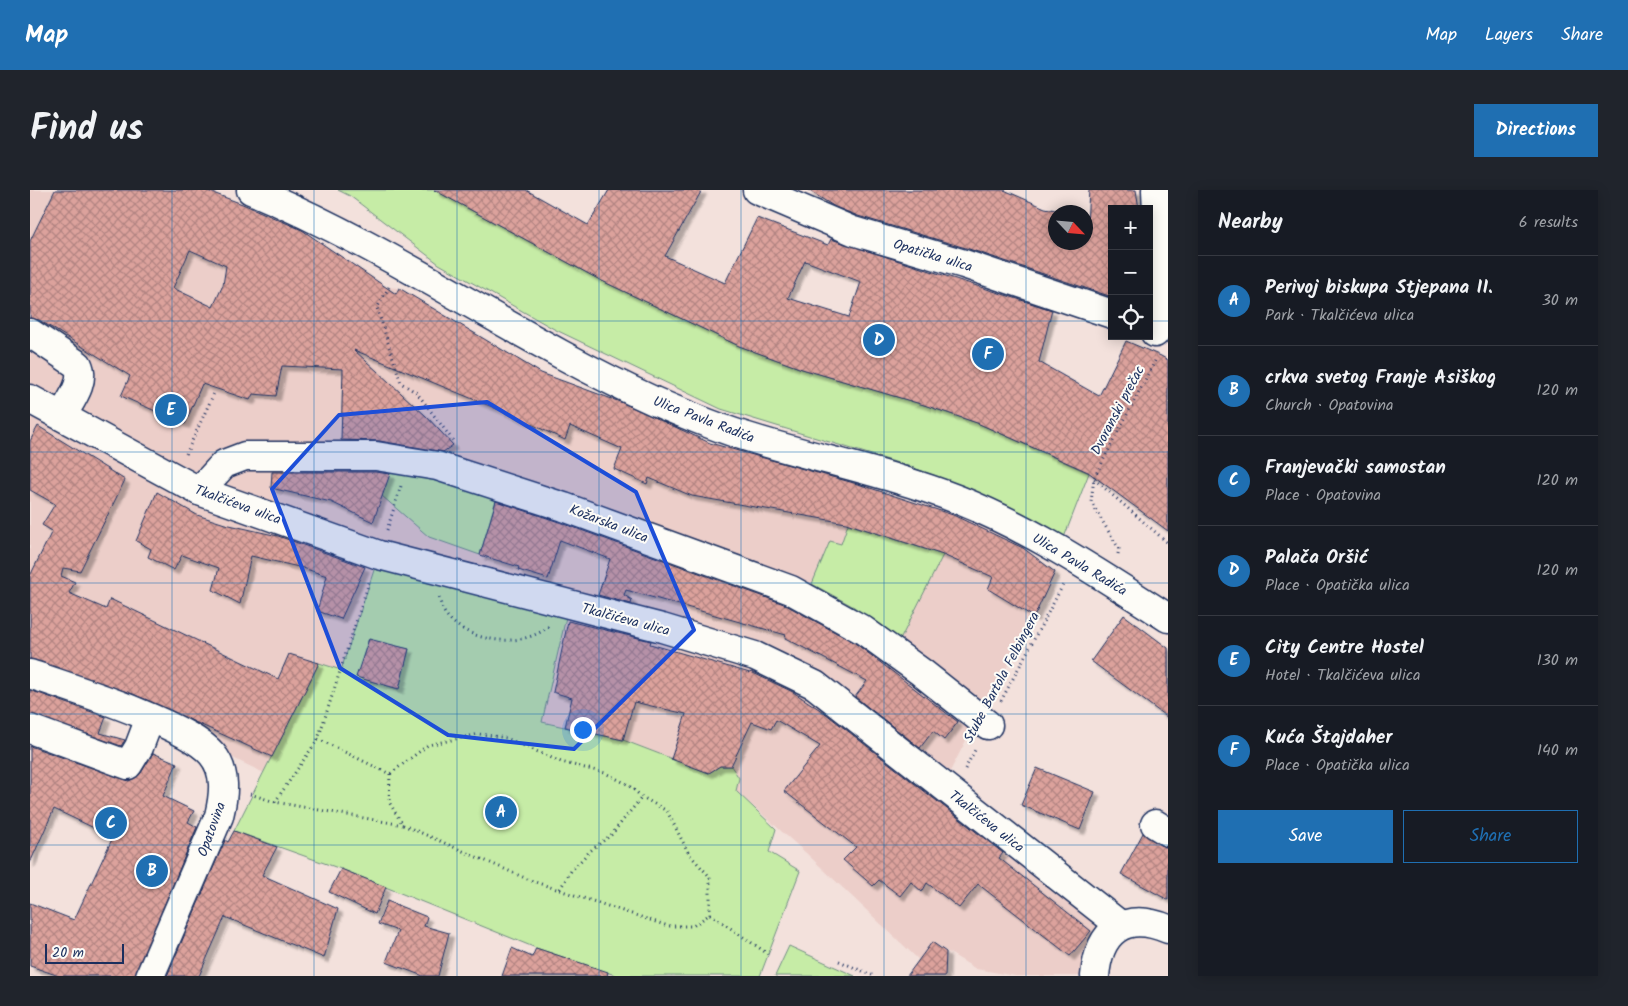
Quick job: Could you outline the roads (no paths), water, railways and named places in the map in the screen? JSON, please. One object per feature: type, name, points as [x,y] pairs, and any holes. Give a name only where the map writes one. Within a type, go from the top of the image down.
[{"type":"street","name":"Opatička ulica","points":[[757,190],[853,231],[964,264],[1108,313]]},
{"type":"street","points":[[1156,190],[1162,313],[1158,338]]},
{"type":"street","name":"Ulica Pavla Radića","points":[[263,194],[355,240],[575,362],[654,401],[753,439],[890,476],[959,500],[1021,528],[1077,560],[1168,618]]},
{"type":"street","points":[[30,333],[78,365],[81,372],[79,385],[62,416]]},
{"type":"street","name":"Tkalčićeva ulica","points":[[30,399],[199,491],[379,555],[662,628],[755,656],[815,685],[1120,925]]},
{"type":"street","name":"Kožarska ulica","points":[[199,491],[224,464],[245,456],[376,456],[437,466],[564,507],[791,590],[863,630],[921,672],[988,725]]},
{"type":"street","name":"Opatovina","points":[[30,674],[150,718],[200,742],[213,755],[220,770],[223,799],[213,832],[150,976]]},
{"type":"street","points":[[30,729],[128,765],[139,747],[150,718]]},
{"type":"street","points":[[1095,976],[1102,943],[1120,925],[1131,922],[1144,922],[1168,929]]},
{"type":"place","name":"Palača Oršić","points":[[879,340]]},
{"type":"place","name":"Kuća Štajdaher","points":[[988,354]]},
{"type":"place","name":"City Centre Hostel","points":[[171,410]]},
{"type":"place","name":"Perivoj biskupa Stjepana II.","points":[[501,812]]},
{"type":"place","name":"Franjevački samostan","points":[[111,823]]},
{"type":"place","name":"crkva svetog Franje Asiškog","points":[[152,871]]}]
